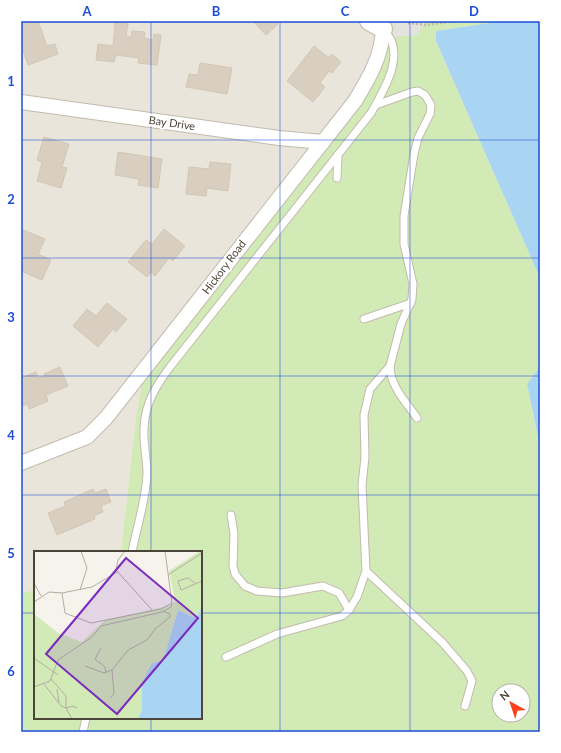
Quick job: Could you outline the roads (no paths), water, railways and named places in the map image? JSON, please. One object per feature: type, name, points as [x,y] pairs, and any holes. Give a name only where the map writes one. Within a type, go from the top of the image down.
[{"type":"street","name":"Hickory Road","points":[[21,463],[87,437],[106,418],[355,101],[381,52],[376,25]]},
{"type":"street","name":"Bay Drive","points":[[21,102],[279,138],[323,142]]},
{"type":"lane","points":[[132,551],[144,496],[147,473],[144,428],[146,408],[152,391],[376,105],[388,78],[394,56],[394,45],[390,36],[376,25]]},
{"type":"lane","points":[[376,105],[412,92],[418,92],[425,95],[431,105],[430,114],[418,138],[414,154],[404,216],[404,244],[414,291],[411,303],[401,324],[390,366],[390,375],[393,383],[417,418]]},
{"type":"lane","points":[[337,178],[338,155]]},
{"type":"lane","points":[[364,320],[411,303]]},
{"type":"lane","points":[[226,657],[277,634],[342,616],[349,610],[357,597],[366,571],[362,485],[365,457],[364,415],[370,389],[390,366]]},
{"type":"lane","points":[[231,515],[234,534],[233,566],[235,574],[246,586],[257,591],[282,593],[323,586],[339,593],[349,610]]},
{"type":"lane","points":[[366,571],[442,642],[467,671],[472,681],[465,706]]},
{"type":"lane","points":[[83,732],[86,719]]},
{"type":"water","points":[[503,21],[540,21],[540,278],[436,41],[436,31]]},
{"type":"water","points":[[540,367],[540,446],[527,384]]}]
